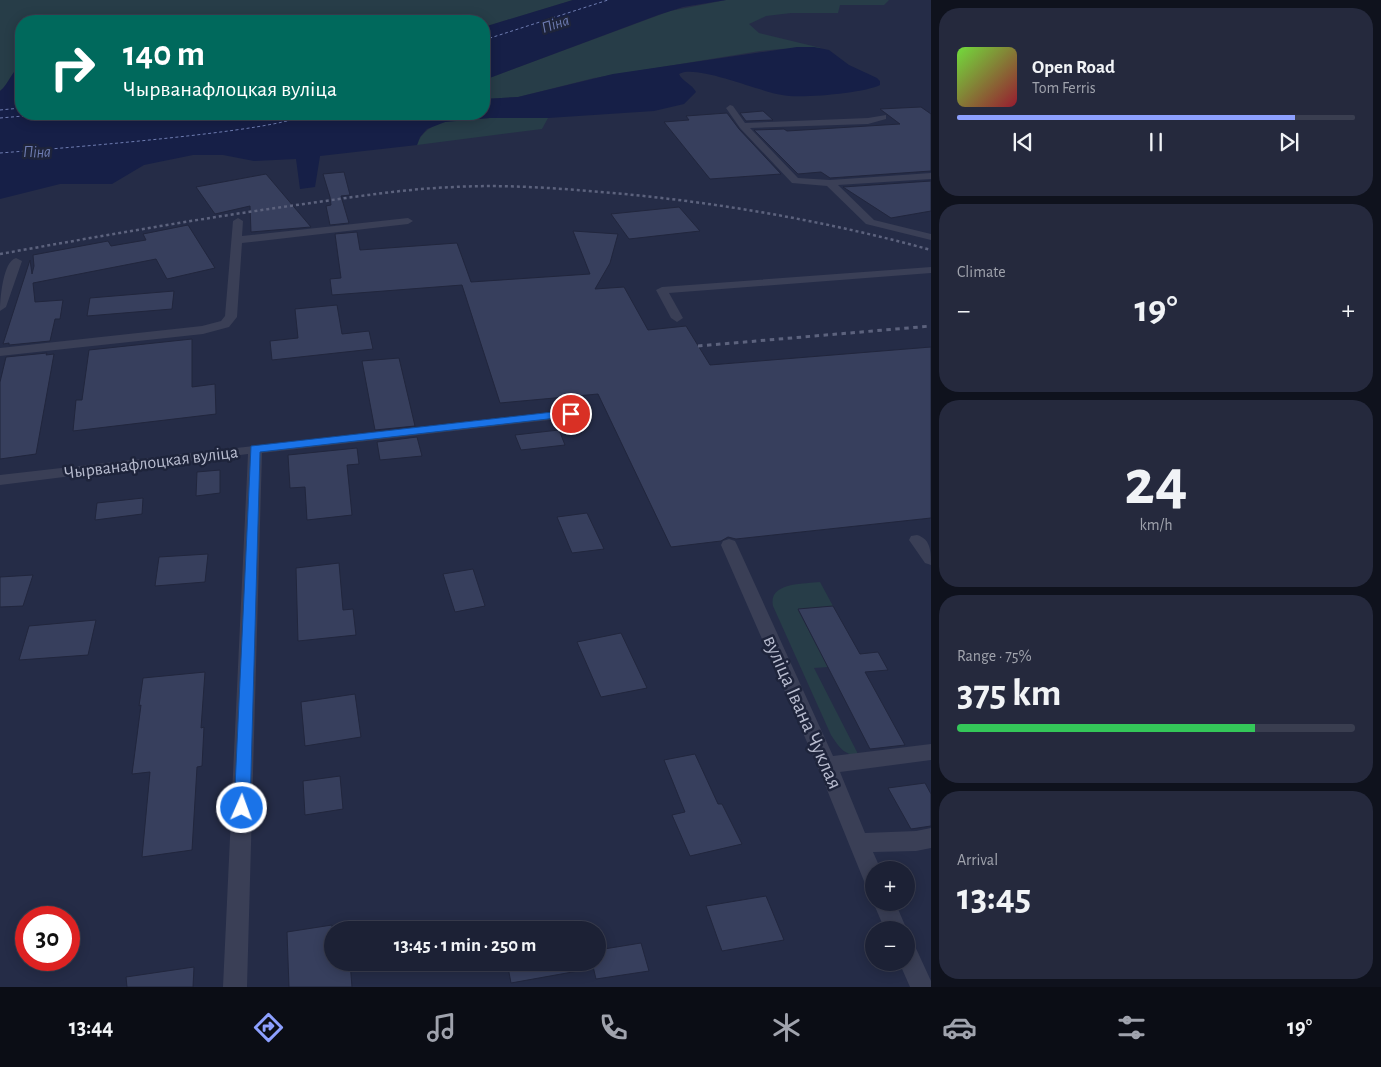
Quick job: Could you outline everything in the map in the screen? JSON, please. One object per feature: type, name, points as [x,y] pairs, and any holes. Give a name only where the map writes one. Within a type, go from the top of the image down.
[{"type":"street","points":[[730,108],[743,126],[795,181],[830,183],[931,176]]},
{"type":"street","points":[[743,126],[868,121],[883,117]]},
{"type":"street","points":[[830,183],[870,222],[931,237]]},
{"type":"street","points":[[0,352],[203,330],[225,324],[231,317],[238,221]]},
{"type":"street","points":[[236,240],[408,221]]},
{"type":"street","points":[[0,307],[16,261]]},
{"type":"street","points":[[677,318],[662,290],[931,270]]},
{"type":"street","name":"Чырванафлоцкая вуліца","points":[[0,480],[255,449],[571,414]]},
{"type":"street","points":[[235,987],[255,449]]},
{"type":"street","points":[[917,540],[931,559]]},
{"type":"street","name":"вуліца Івана Чуклая","points":[[729,545],[827,765],[866,861]]},
{"type":"street","points":[[827,765],[931,752]]},
{"type":"street","points":[[858,843],[916,841],[931,838]]},
{"type":"street","points":[[915,971],[922,987]]},
{"type":"shaded area","points":[[0,0],[573,0],[490,25],[490,15],[15,15],[15,71],[0,91]]},
{"type":"shaded area","points":[[726,0],[889,0],[884,5],[840,5],[838,13],[791,13],[766,16],[749,24],[759,33],[821,48],[760,51],[594,78],[518,97],[490,99],[490,78],[670,11]]},
{"type":"shaded area","points":[[490,118],[548,118],[542,129],[417,145],[429,129],[437,124],[448,121],[490,120]]},
{"type":"shaded area","points":[[820,582],[833,606],[798,610],[828,667],[814,668],[859,756],[842,750],[831,735],[773,606],[773,598],[781,588],[797,584]]},
{"type":"water","name":"Піна","points":[[573,0],[726,0],[683,7],[658,15],[490,78],[490,25]]},
{"type":"water","name":"Піна","points":[[797,47],[814,47],[829,50],[849,65],[877,78],[880,81],[880,85],[847,93],[790,96],[772,93],[713,75],[687,72],[679,74],[696,92],[684,104],[654,111],[548,118],[490,118],[490,99],[518,97],[613,74]]},
{"type":"water","name":"Піна","points":[[15,71],[15,120],[468,120],[445,122],[427,129],[420,137],[417,145],[320,156],[315,187],[300,189],[296,159],[254,161],[223,155],[193,155],[144,165],[112,184],[60,184],[0,199],[0,91]]},
{"type":"building","points":[[921,107],[931,114],[931,171],[830,178],[821,172],[798,174],[754,130],[784,129],[787,131],[900,124],[880,109]]},
{"type":"building","points":[[763,111],[773,120],[746,121],[740,113]]},
{"type":"building","points":[[727,113],[739,129],[781,174],[710,179],[664,122],[689,120],[686,116]]},
{"type":"building","points":[[344,172],[350,195],[341,196],[349,223],[330,225],[326,206],[331,205],[330,197],[323,174]]},
{"type":"building","points":[[266,174],[311,227],[251,232],[250,206],[215,214],[196,187]]},
{"type":"building","points":[[931,181],[931,211],[891,218],[843,187]]},
{"type":"building","points":[[679,207],[700,231],[629,239],[611,214]]},
{"type":"building","points":[[188,225],[215,268],[167,279],[156,259],[33,283],[35,302],[63,300],[60,319],[55,319],[50,341],[3,344],[30,260],[32,274],[34,266],[33,255],[108,241],[111,246],[146,240],[143,234]]},
{"type":"building","points":[[573,231],[618,234],[610,263],[595,289],[624,287],[648,330],[686,326],[710,365],[931,347],[931,518],[736,539],[728,537],[721,541],[671,547],[598,394],[500,403],[462,285],[332,295],[330,279],[341,278],[335,234],[357,232],[360,250],[457,243],[471,282],[590,274]]},
{"type":"building","points":[[174,291],[172,309],[87,316],[90,298]]},
{"type":"building","points":[[337,305],[342,334],[369,331],[373,349],[272,360],[270,341],[298,338],[295,309]]},
{"type":"building","points":[[192,339],[192,387],[215,384],[216,414],[73,431],[76,400],[82,400],[89,350]]},
{"type":"building","points":[[47,353],[46,355],[54,354],[36,454],[0,459],[0,382],[6,357]]},
{"type":"building","points":[[399,358],[415,426],[375,430],[362,361]]},
{"type":"building","points":[[559,430],[565,445],[521,450],[515,435]]},
{"type":"building","points":[[417,437],[422,456],[380,460],[377,442]]},
{"type":"building","points":[[357,448],[359,464],[347,465],[352,515],[307,520],[305,487],[290,488],[288,455]]},
{"type":"building","points":[[220,470],[220,493],[196,496],[197,472]]},
{"type":"building","points":[[143,498],[142,514],[95,520],[97,503]]},
{"type":"building","points":[[587,513],[604,549],[572,553],[557,517]]},
{"type":"building","points":[[208,554],[205,582],[155,586],[159,557]]},
{"type":"building","points":[[339,563],[343,610],[353,609],[356,635],[298,641],[296,568]]},
{"type":"building","points":[[473,569],[485,606],[455,612],[443,574]]},
{"type":"building","points":[[33,575],[23,606],[0,607],[0,577]]},
{"type":"building","points":[[833,606],[860,654],[878,652],[888,670],[865,672],[905,745],[870,749],[798,609]]},
{"type":"building","points":[[96,620],[88,655],[19,660],[29,626]]},
{"type":"building","points":[[621,633],[647,688],[601,697],[577,642]]},
{"type":"building","points":[[205,672],[201,728],[204,727],[202,766],[197,767],[192,850],[142,857],[150,772],[132,774],[143,678]]},
{"type":"building","points":[[355,694],[361,737],[305,746],[301,702]]},
{"type":"building","points":[[695,754],[718,804],[722,804],[742,844],[690,856],[672,815],[685,812],[664,760]]},
{"type":"building","points":[[340,776],[343,809],[305,815],[303,781]]},
{"type":"building","points":[[925,783],[931,794],[931,826],[911,829],[888,788]]},
{"type":"building","points":[[766,896],[784,940],[722,951],[706,906]]},
{"type":"building","points":[[324,926],[324,971],[351,971],[352,987],[289,987],[287,932]]},
{"type":"building","points":[[641,943],[649,971],[596,979],[594,971],[606,971],[606,949]]},
{"type":"building","points":[[194,967],[193,987],[127,987],[126,977]]},
{"type":"building","points":[[509,971],[578,971],[511,983]]},
{"type":"ferry route","points":[[490,38],[608,0]]},
{"type":"ferry route","points":[[0,110],[15,109]]},
{"type":"ferry route","points":[[0,118],[15,117]]},
{"type":"ferry route","points":[[0,153],[162,139],[257,127],[289,120]]},
{"type":"railway","points":[[0,254],[266,209],[397,191],[475,186],[582,190],[702,203],[779,215],[931,250]]},
{"type":"railway","points":[[698,346],[931,326]]},
{"type":"route","points":[[242,808],[255,449],[571,414]]}]
